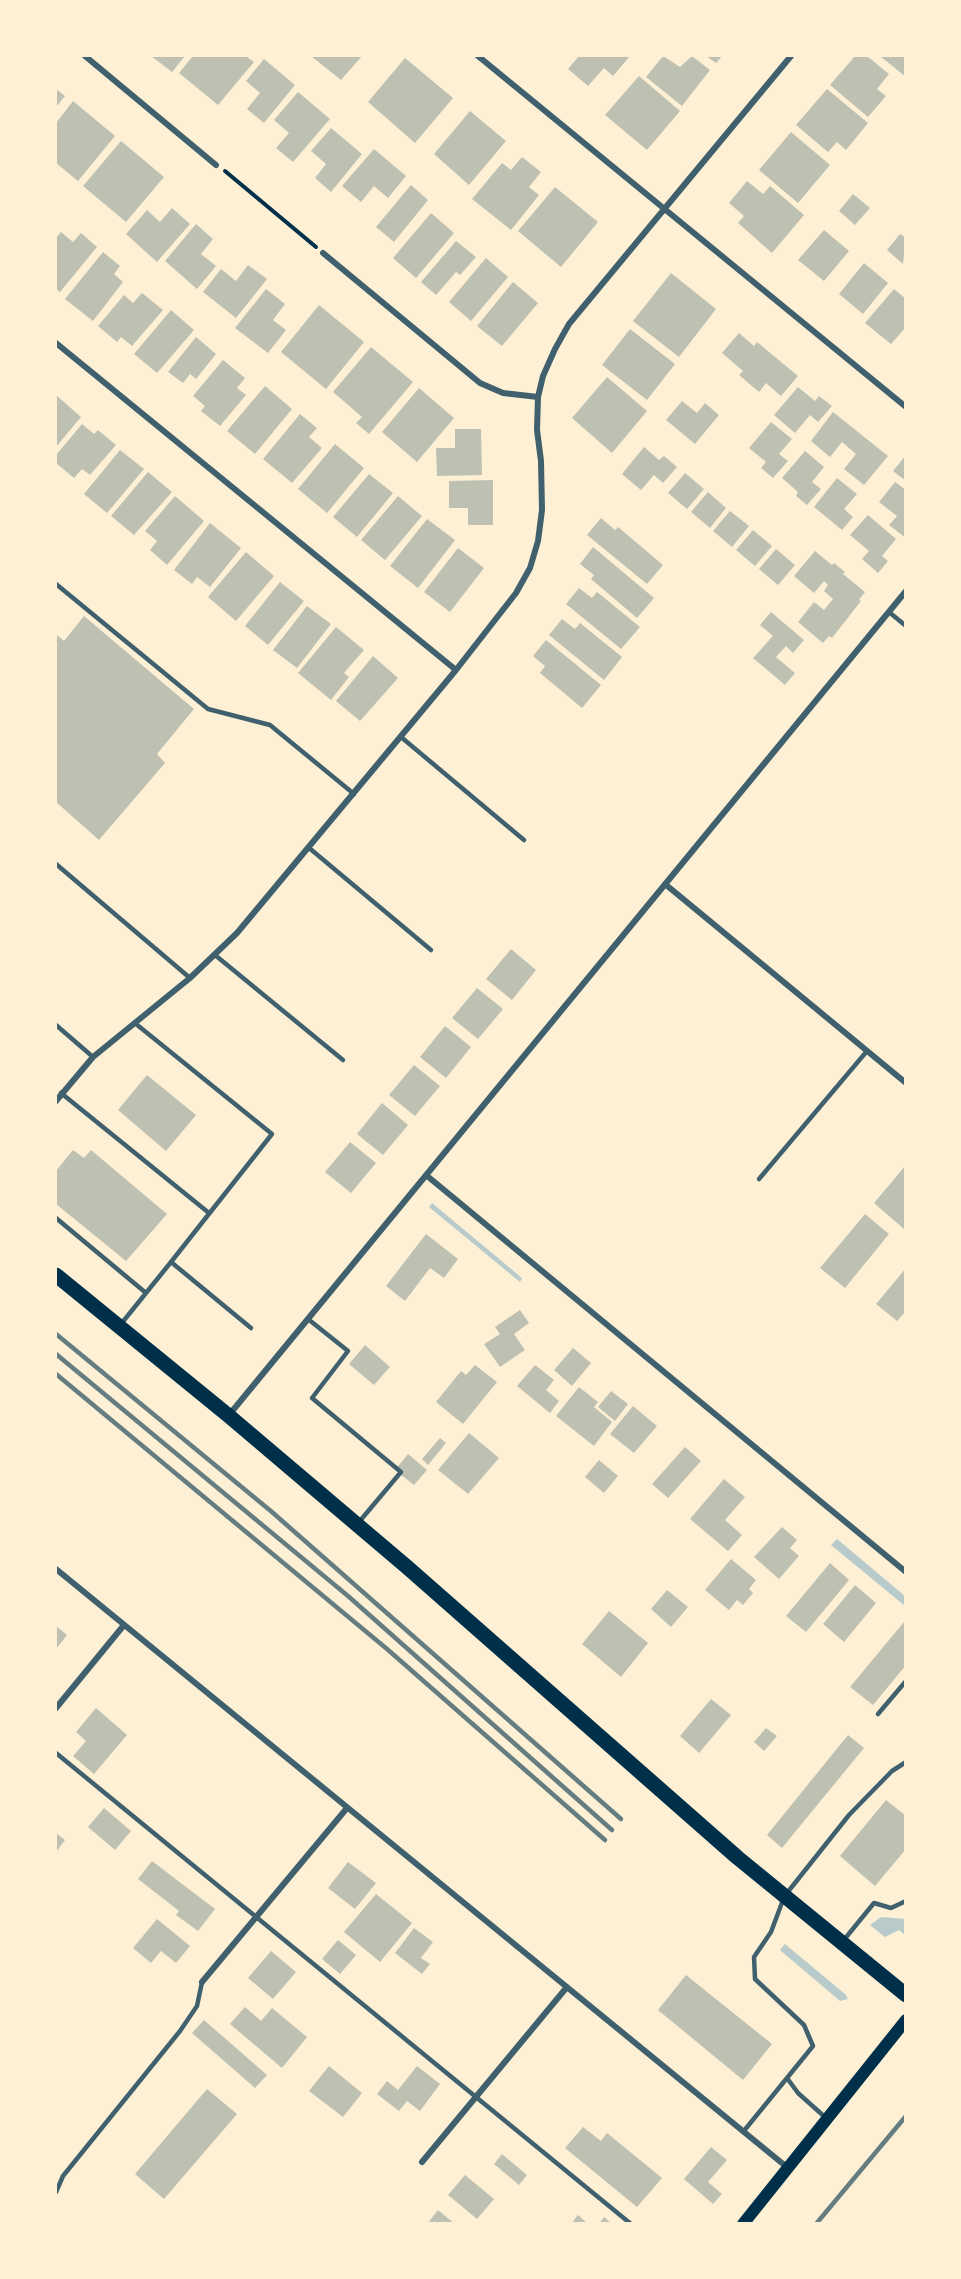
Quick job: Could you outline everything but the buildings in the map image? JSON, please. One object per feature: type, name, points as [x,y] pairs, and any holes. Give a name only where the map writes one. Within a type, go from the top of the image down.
[{"type":"main road","points":[[56,1275],[357,1524],[785,1896],[906,1995]]},
{"type":"main road","points":[[743,2223],[906,2020]]},
{"type":"street","points":[[85,56],[216,165]]},
{"type":"street","points":[[478,56],[906,407]]},
{"type":"street","points":[[56,1101],[93,1057],[190,978],[237,933],[456,670],[516,593],[532,559],[542,510],[541,461],[537,429],[538,397],[543,376],[569,324],[791,56]]},
{"type":"street","points":[[323,253],[480,383],[503,393],[538,397]]},
{"type":"street","points":[[56,343],[456,670]]},
{"type":"street","points":[[229,1416],[906,591]]},
{"type":"street","points":[[665,884],[906,1083]]},
{"type":"street","points":[[426,1175],[906,1572]]},
{"type":"street","points":[[56,1569],[788,2168]]},
{"type":"street","points":[[56,1708],[124,1625]]},
{"type":"street","points":[[202,1982],[347,1808]]},
{"type":"street","points":[[422,2162],[567,1987]]},
{"type":"lane","points":[[56,584],[208,709],[270,725],[354,794]]},
{"type":"lane","points":[[889,612],[906,626]]},
{"type":"lane","points":[[401,737],[524,840]]},
{"type":"lane","points":[[308,848],[431,950]]},
{"type":"lane","points":[[56,864],[190,978]]},
{"type":"lane","points":[[215,955],[343,1060]]},
{"type":"lane","points":[[119,1326],[272,1134],[136,1024]]},
{"type":"lane","points":[[56,1025],[93,1057]]},
{"type":"lane","points":[[759,1179],[867,1051]]},
{"type":"lane","points":[[61,1093],[209,1213]]},
{"type":"lane","points":[[56,1218],[146,1293]]},
{"type":"lane","points":[[171,1262],[251,1328]]},
{"type":"lane","points":[[308,1319],[348,1351],[312,1398],[401,1472],[357,1524]]},
{"type":"lane","points":[[878,1714],[906,1681]]},
{"type":"lane","points":[[56,1753],[631,2223]]},
{"type":"lane","points":[[743,2133],[813,2046],[804,2025],[755,1979],[754,1957],[771,1932],[785,1896],[849,1815],[892,1771],[906,1762]]},
{"type":"lane","points":[[842,1943],[874,1903],[891,1908],[906,1901]]},
{"type":"lane","points":[[56,2192],[63,2176],[180,2031],[197,2006],[202,1982]]},
{"type":"lane","points":[[787,2078],[798,2093],[827,2118]]},
{"type":"path","points":[[216,165],[323,253]]},
{"type":"shaded area","points":[[432,1203],[522,1278],[520,1282],[429,1207]]},
{"type":"shaded area","points":[[837,1539],[905,1596],[905,1606],[831,1545]]},
{"type":"shaded area","points":[[881,1917],[905,1919],[905,1935],[899,1930],[885,1937],[870,1925]]},
{"type":"shaded area","points":[[785,1944],[848,1999],[840,2001],[780,1950]]},
{"type":"railway","points":[[56,1334],[272,1512],[621,1819]]},
{"type":"railway","points":[[56,1354],[348,1596],[612,1830]]},
{"type":"railway","points":[[56,1374],[387,1649],[605,1840]]},
{"type":"railway","points":[[816,2224],[906,2116]]}]
